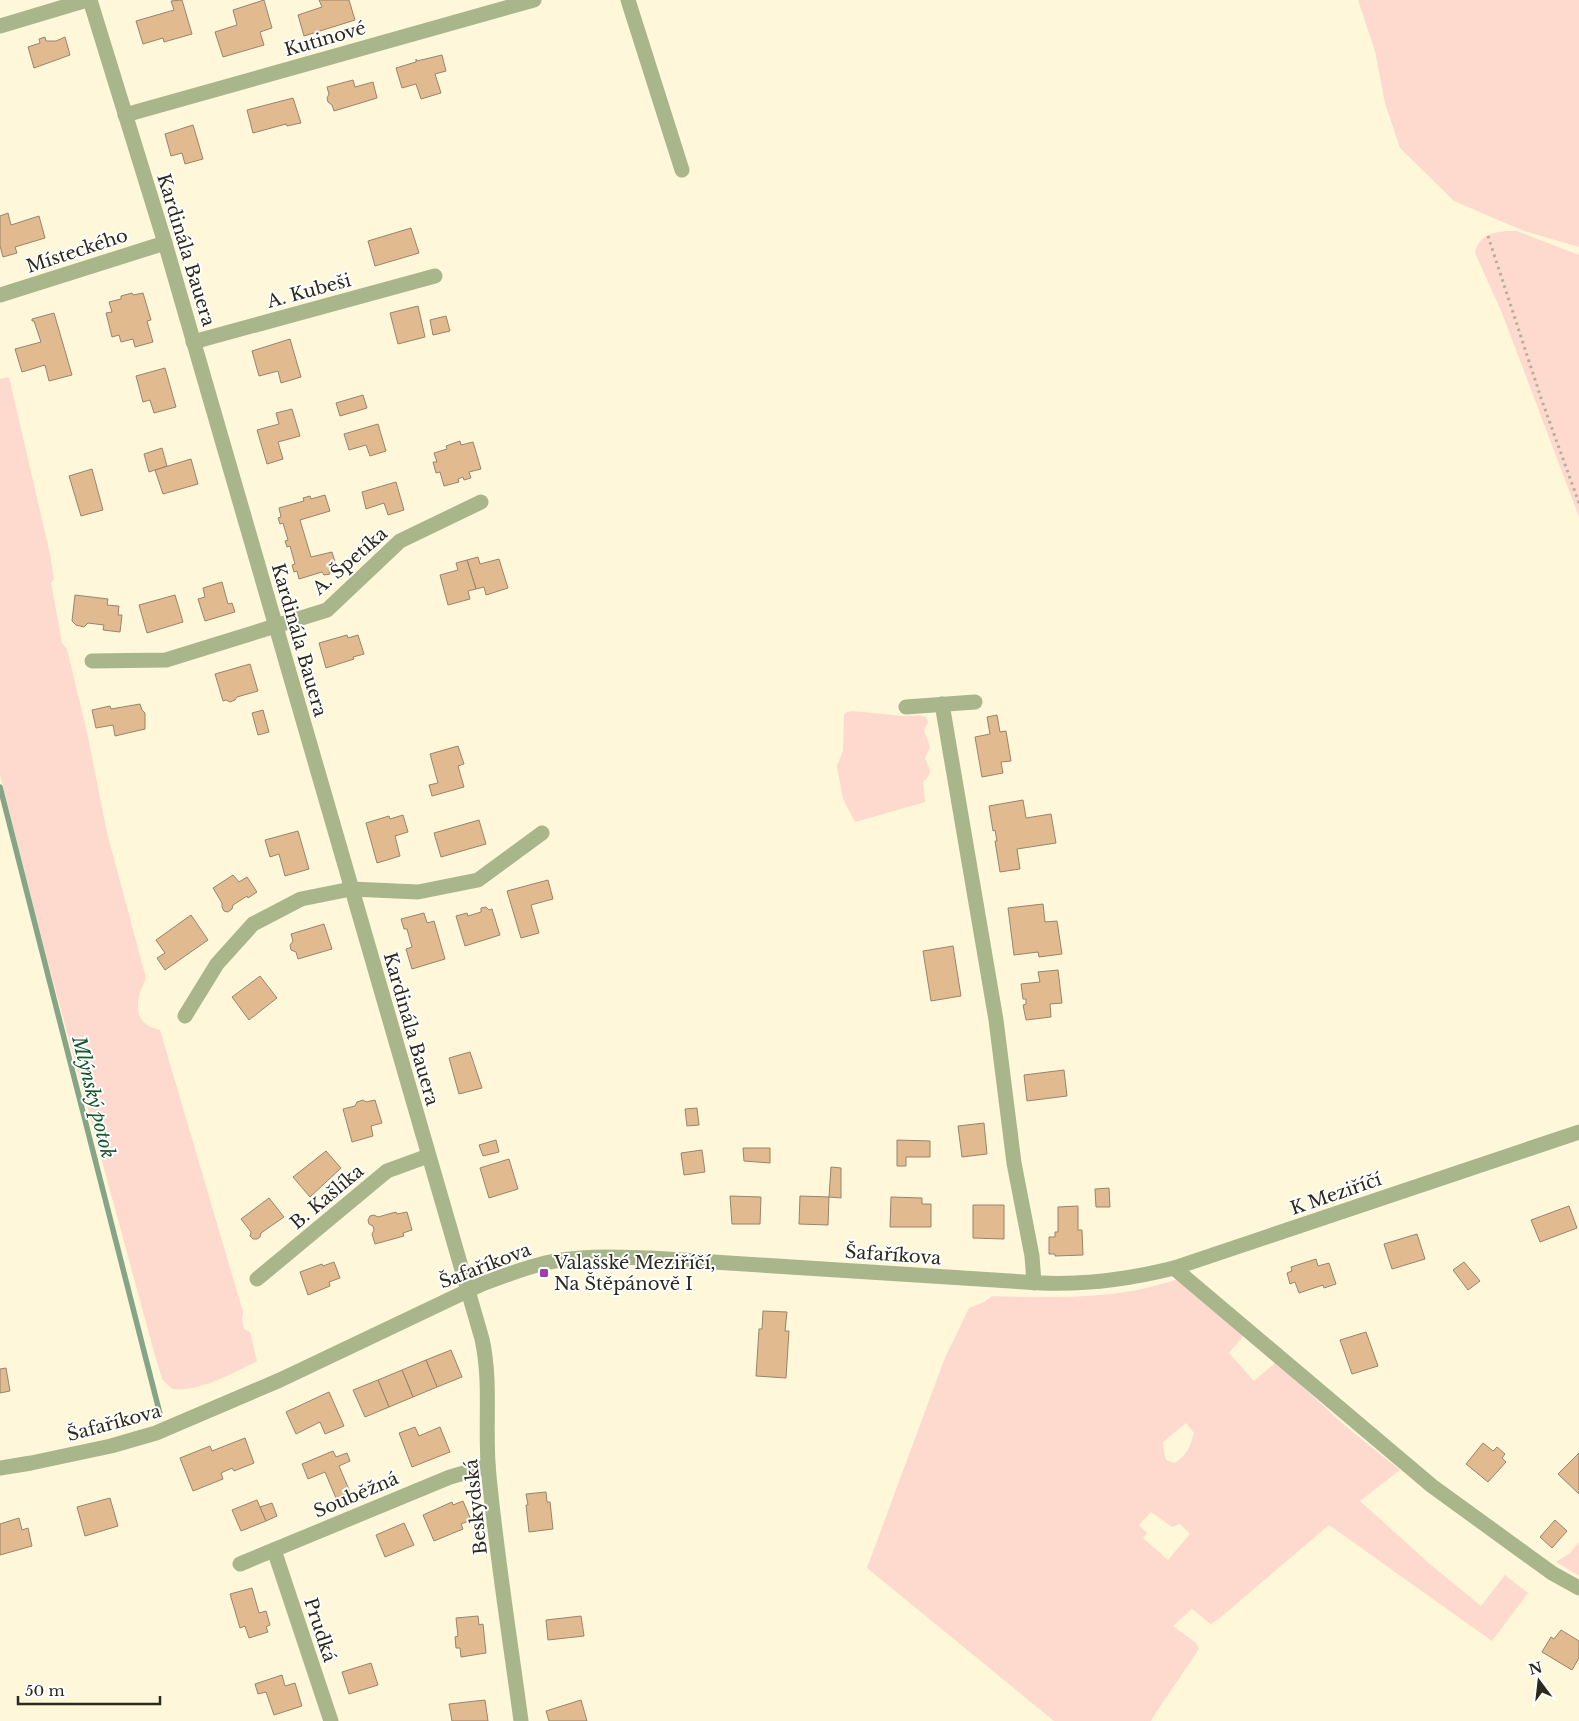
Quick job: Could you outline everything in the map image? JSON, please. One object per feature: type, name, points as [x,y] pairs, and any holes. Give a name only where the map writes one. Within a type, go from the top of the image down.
[{"type":"street","points":[[0,26],[88,0]]},
{"type":"street","name":"Kardinála Bauera","points":[[88,0],[165,243],[467,1291]]},
{"type":"street","name":"Kutinové","points":[[126,115],[534,0]]},
{"type":"street","points":[[628,0],[682,170]]},
{"type":"street","name":"Místeckého","points":[[0,295],[165,243]]},
{"type":"street","name":"A. Kubeši","points":[[193,342],[435,276]]},
{"type":"street","name":"A. Špetíka","points":[[92,662],[166,660],[327,610],[400,541],[481,502]]},
{"type":"street","points":[[906,707],[975,702]]},
{"type":"street","points":[[942,704],[999,1039],[1014,1163],[1032,1256],[1034,1283]]},
{"type":"street","points":[[185,1016],[217,964],[253,924],[301,899],[351,889],[418,892],[478,880],[542,833]]},
{"type":"street","name":"K Meziříčí","points":[[1103,1282],[1144,1276],[1174,1268],[1579,1132]]},
{"type":"street","name":"B. Kašlíka","points":[[257,1279],[386,1171],[428,1156]]},
{"type":"street","name":"Šafaříkova","points":[[0,1468],[111,1446],[156,1433],[280,1380],[467,1291],[500,1277],[547,1263],[578,1258],[679,1259],[1034,1283],[1103,1282]]},
{"type":"street","points":[[1174,1268],[1432,1486],[1552,1573],[1579,1588]]},
{"type":"street","name":"Beskydská","points":[[467,1291],[482,1339],[487,1367],[488,1466],[521,1721]]},
{"type":"street","name":"Souběžná","points":[[240,1564],[450,1476],[488,1466]]},
{"type":"street","name":"Prudká","points":[[274,1550],[331,1721]]},
{"type":"path","points":[[1488,236],[1542,401],[1579,503]]},
{"type":"shaded area","points":[[1358,0],[1579,0],[1579,247],[1524,231],[1454,201],[1400,148],[1385,103],[1375,51]]},
{"type":"shaded area","points":[[1506,231],[1517,231],[1579,255],[1579,517],[1502,313],[1475,253],[1479,243],[1486,236]]},
{"type":"shaded area","points":[[9,377],[50,554],[54,579],[51,583],[62,643],[67,649],[88,737],[107,833],[146,978],[142,986],[138,1009],[144,1022],[150,1027],[160,1030],[243,1312],[244,1329],[250,1332],[257,1361],[216,1381],[194,1388],[172,1389],[162,1379],[43,944],[0,775],[0,379]]},
{"type":"shaded area","points":[[852,711],[903,716],[920,715],[926,717],[928,722],[924,730],[930,747],[925,758],[930,773],[923,782],[925,802],[855,822],[843,799],[837,766],[843,751],[844,714]]},
{"type":"shaded area","points":[[1181,1278],[1246,1333],[1229,1353],[1254,1381],[1276,1362],[1344,1425],[1400,1470],[1360,1501],[1431,1565],[1481,1606],[1505,1575],[1528,1593],[1492,1641],[1329,1525],[1211,1624],[1192,1609],[1173,1626],[1196,1643],[1199,1649],[1151,1721],[1054,1721],[867,1568],[944,1360],[969,1308],[984,1302],[992,1296],[1088,1296],[1111,1294],[1158,1285]],"holes":[[[1186,1423],[1194,1433],[1187,1451],[1174,1463],[1166,1460],[1163,1442]],[[1151,1512],[1172,1527],[1180,1524],[1190,1534],[1168,1560],[1143,1538],[1147,1533],[1139,1525]]]},
{"type":"shaded area","points":[[1579,1542],[1579,1576],[1556,1562],[1570,1553]]},
{"type":"building","points":[[182,0],[192,34],[164,42],[163,38],[143,44],[136,21],[174,10],[171,1]]},
{"type":"building","points":[[264,0],[272,28],[260,32],[264,45],[223,57],[215,32],[237,25],[233,10]]},
{"type":"building","points":[[319,0],[349,0],[355,20],[304,36],[298,15],[322,7]]},
{"type":"building","points":[[45,37],[46,41],[56,41],[65,37],[70,55],[34,68],[28,47],[40,43],[39,39]]},
{"type":"building","points":[[442,55],[446,71],[435,74],[441,93],[421,99],[416,84],[402,88],[396,68],[416,62],[416,59],[417,61]]},
{"type":"building","points":[[353,80],[355,87],[373,82],[377,98],[334,111],[332,105],[328,102],[329,94],[327,87]]},
{"type":"building","points":[[293,98],[301,123],[287,126],[286,124],[253,133],[247,110]]},
{"type":"building","points":[[193,125],[203,159],[185,164],[182,153],[171,156],[165,134]]},
{"type":"building","points":[[8,213],[11,225],[39,216],[45,238],[15,247],[17,253],[3,257],[0,246],[0,216]]},
{"type":"building","points":[[411,228],[419,253],[375,266],[368,241]]},
{"type":"building","points":[[132,293],[133,295],[143,293],[151,320],[147,321],[153,342],[135,347],[133,339],[121,342],[119,335],[112,337],[106,313],[112,312],[109,302],[121,299],[121,296]]},
{"type":"building","points":[[418,306],[425,337],[398,344],[390,313]]},
{"type":"building","points":[[54,313],[72,375],[49,381],[45,365],[22,372],[15,349],[41,342],[32,319]]},
{"type":"building","points":[[446,316],[450,331],[433,335],[430,320]]},
{"type":"building","points":[[290,339],[301,377],[281,383],[278,371],[259,376],[252,351]]},
{"type":"building","points":[[165,368],[176,407],[154,413],[150,400],[143,402],[136,376]]},
{"type":"building","points":[[363,395],[367,408],[340,416],[336,403]]},
{"type":"building","points":[[292,409],[300,436],[278,442],[283,459],[267,464],[257,430],[279,424],[276,413]]},
{"type":"building","points":[[378,424],[386,451],[370,456],[366,445],[349,450],[344,434]]},
{"type":"building","points":[[460,441],[461,445],[473,442],[481,469],[469,472],[471,478],[464,480],[463,477],[458,479],[459,482],[444,486],[440,472],[436,473],[433,462],[437,462],[434,453],[447,449],[446,446]]},
{"type":"building","points":[[162,448],[167,466],[149,472],[144,454]]},
{"type":"building","points":[[191,459],[198,484],[163,494],[155,470]]},
{"type":"building","points":[[92,469],[103,510],[81,516],[69,476]]},
{"type":"building","points":[[396,482],[404,510],[388,515],[384,503],[366,509],[362,492]]},
{"type":"building","points":[[325,495],[330,511],[300,520],[311,557],[332,552],[337,568],[329,570],[330,574],[324,575],[322,572],[299,579],[297,571],[294,572],[292,565],[295,564],[290,546],[287,547],[285,541],[288,540],[283,523],[280,524],[278,518],[281,517],[279,508],[304,501],[303,498],[310,496],[311,499]]},
{"type":"building","points":[[478,557],[480,564],[499,559],[508,588],[486,595],[484,587],[476,589],[467,560]]},
{"type":"building","points":[[467,560],[476,589],[468,591],[470,599],[448,605],[440,575],[458,570],[456,563]]},
{"type":"building","points":[[222,582],[228,604],[232,603],[235,612],[205,621],[198,599],[205,597],[203,588]]},
{"type":"building","points":[[75,595],[108,599],[107,605],[119,606],[118,615],[122,615],[120,632],[103,630],[104,625],[88,623],[84,627],[76,625],[72,621]]},
{"type":"building","points":[[175,595],[183,622],[147,633],[139,605]]},
{"type":"building","points":[[347,635],[348,638],[358,635],[364,654],[326,668],[319,643]]},
{"type":"building","points":[[250,664],[258,691],[237,697],[230,702],[223,701],[215,674]]},
{"type":"building","points":[[140,704],[145,713],[145,729],[115,736],[113,725],[96,728],[92,710],[110,706],[111,709]]},
{"type":"building","points":[[263,710],[269,732],[258,735],[252,713]]},
{"type":"building","points":[[997,715],[1000,732],[1006,731],[1011,761],[1001,762],[1003,773],[982,777],[975,737],[990,734],[987,717]]},
{"type":"building","points":[[458,746],[464,764],[458,766],[464,787],[432,796],[429,785],[438,783],[430,754]]},
{"type":"building","points":[[1023,800],[1026,818],[1051,814],[1056,843],[1017,849],[1020,869],[1000,872],[995,841],[997,841],[995,830],[993,831],[989,806]]},
{"type":"building","points":[[403,815],[408,832],[395,836],[400,856],[377,863],[366,823],[389,816],[390,819]]},
{"type":"building","points":[[479,820],[486,844],[441,857],[434,833]]},
{"type":"building","points":[[298,831],[309,869],[285,876],[279,854],[270,857],[265,840]]},
{"type":"building","points":[[233,875],[239,882],[247,877],[257,892],[233,905],[232,909],[228,912],[224,911],[222,903],[213,888]]},
{"type":"building","points":[[548,880],[553,899],[531,905],[539,933],[521,938],[507,891]]},
{"type":"building","points":[[1043,904],[1045,922],[1057,921],[1062,954],[1039,957],[1038,952],[1014,955],[1008,908]]},
{"type":"building","points":[[486,907],[489,910],[492,909],[500,935],[465,946],[456,916],[467,913],[468,916],[481,912],[481,908]]},
{"type":"building","points":[[424,913],[427,923],[434,921],[445,959],[412,969],[406,949],[412,947],[407,929],[404,929],[401,919]]},
{"type":"building","points":[[191,915],[208,940],[165,970],[157,958],[165,953],[156,940]]},
{"type":"building","points":[[324,924],[332,949],[298,959],[296,952],[291,950],[290,945],[293,941],[291,934]]},
{"type":"building","points":[[953,946],[961,996],[931,1001],[923,951]]},
{"type":"building","points":[[1058,970],[1062,1003],[1050,1004],[1051,1017],[1026,1020],[1023,1005],[1026,1004],[1026,999],[1023,999],[1021,984],[1040,982],[1038,972]]},
{"type":"building","points":[[260,976],[277,998],[249,1020],[232,997]]},
{"type":"building","points":[[470,1052],[482,1088],[459,1094],[449,1058]]},
{"type":"building","points":[[1064,1070],[1067,1096],[1027,1101],[1024,1075]]},
{"type":"building","points":[[363,1100],[366,1102],[375,1100],[382,1123],[371,1126],[373,1136],[352,1142],[343,1109],[355,1106],[357,1102]]},
{"type":"building","points":[[697,1108],[699,1125],[687,1126],[685,1109]]},
{"type":"building","points":[[984,1123],[987,1154],[962,1157],[958,1126]]},
{"type":"building","points":[[496,1140],[499,1152],[483,1156],[479,1145]]},
{"type":"building","points":[[897,1140],[930,1141],[930,1157],[906,1157],[906,1166],[897,1166]]},
{"type":"building","points":[[743,1148],[770,1148],[770,1163],[744,1161]]},
{"type":"building","points":[[702,1150],[705,1172],[684,1175],[681,1153]]},
{"type":"building","points":[[326,1151],[341,1168],[310,1197],[293,1177]]},
{"type":"building","points":[[509,1159],[518,1189],[489,1198],[480,1168]]},
{"type":"building","points":[[831,1167],[841,1168],[841,1198],[829,1197]]},
{"type":"building","points":[[1109,1188],[1110,1207],[1096,1207],[1095,1189]]},
{"type":"building","points":[[730,1196],[761,1197],[760,1224],[732,1224]]},
{"type":"building","points":[[800,1196],[829,1197],[828,1225],[799,1224]]},
{"type":"building","points":[[891,1197],[922,1198],[922,1204],[931,1204],[931,1227],[890,1227]]},
{"type":"building","points":[[269,1198],[284,1217],[261,1233],[260,1237],[253,1239],[250,1236],[251,1232],[241,1219]]},
{"type":"building","points":[[973,1205],[1004,1205],[1004,1239],[973,1238]]},
{"type":"building","points":[[1078,1206],[1078,1230],[1082,1230],[1083,1255],[1055,1256],[1055,1254],[1049,1254],[1049,1237],[1055,1237],[1055,1232],[1058,1232],[1058,1207]]},
{"type":"building","points":[[1569,1206],[1577,1228],[1540,1242],[1531,1220]]},
{"type":"building","points":[[396,1212],[397,1214],[407,1212],[412,1230],[403,1233],[404,1236],[375,1244],[372,1234],[373,1226],[369,1224],[368,1220],[370,1216],[378,1217]]},
{"type":"building","points":[[1417,1234],[1425,1259],[1392,1269],[1384,1244]]},
{"type":"building","points":[[1316,1259],[1318,1266],[1329,1263],[1336,1284],[1324,1288],[1323,1285],[1299,1293],[1295,1282],[1290,1284],[1287,1273],[1292,1271],[1291,1267]]},
{"type":"building","points":[[334,1262],[340,1278],[329,1282],[330,1286],[308,1295],[300,1272]]},
{"type":"building","points":[[1464,1262],[1480,1281],[1468,1290],[1453,1270]]},
{"type":"building","points":[[763,1311],[787,1312],[785,1331],[789,1331],[786,1378],[756,1376],[759,1329],[762,1329]]},
{"type":"building","points":[[1366,1332],[1378,1366],[1352,1374],[1340,1340]]},
{"type":"building","points":[[451,1350],[462,1377],[437,1387],[426,1360]]},
{"type":"building","points":[[426,1360],[437,1387],[413,1397],[402,1370]]},
{"type":"building","points":[[6,1368],[10,1391],[0,1393],[0,1369]]},
{"type":"building","points":[[402,1370],[413,1397],[389,1407],[378,1380]]},
{"type":"building","points":[[378,1380],[389,1407],[365,1417],[353,1390]]},
{"type":"building","points":[[329,1392],[344,1426],[325,1434],[320,1422],[296,1434],[286,1412]]},
{"type":"building","points":[[415,1427],[419,1436],[440,1427],[450,1452],[412,1467],[399,1433]]},
{"type":"building","points":[[245,1438],[254,1463],[234,1471],[232,1468],[221,1473],[223,1479],[193,1491],[180,1458],[210,1446],[212,1451]]},
{"type":"building","points":[[1483,1443],[1493,1451],[1497,1447],[1505,1454],[1502,1458],[1506,1462],[1488,1482],[1466,1464]]},
{"type":"building","points":[[333,1451],[336,1457],[347,1453],[350,1461],[339,1466],[350,1492],[336,1498],[325,1472],[308,1479],[302,1464]]},
{"type":"building","points":[[1579,1453],[1579,1494],[1558,1474]]},
{"type":"building","points":[[546,1492],[547,1502],[550,1502],[553,1529],[529,1532],[526,1494]]},
{"type":"building","points":[[110,1498],[118,1526],[85,1536],[77,1507]]},
{"type":"building","points":[[257,1500],[266,1521],[241,1531],[232,1510]]},
{"type":"building","points":[[463,1501],[471,1520],[461,1524],[463,1529],[434,1541],[423,1515],[452,1502],[453,1505]]},
{"type":"building","points":[[272,1503],[277,1516],[266,1521],[260,1507]]},
{"type":"building","points":[[19,1518],[22,1530],[28,1528],[32,1546],[0,1555],[0,1524]]},
{"type":"building","points":[[1555,1520],[1567,1531],[1552,1548],[1540,1537]]},
{"type":"building","points":[[404,1523],[414,1545],[385,1557],[376,1535]]},
{"type":"building","points":[[252,1588],[259,1613],[266,1611],[270,1625],[266,1627],[268,1632],[249,1638],[245,1626],[240,1628],[230,1594]]},
{"type":"building","points":[[478,1616],[479,1625],[483,1624],[486,1653],[461,1657],[460,1648],[456,1648],[455,1637],[458,1636],[456,1618]]},
{"type":"building","points":[[581,1616],[584,1636],[548,1640],[546,1620]]},
{"type":"building","points":[[1561,1630],[1579,1641],[1579,1658],[1572,1670],[1542,1652],[1551,1637],[1554,1639]]},
{"type":"building","points":[[371,1663],[378,1685],[349,1694],[342,1672]]},
{"type":"building","points":[[282,1675],[285,1686],[295,1683],[302,1706],[274,1715],[266,1692],[258,1694],[255,1684]]},
{"type":"building","points":[[485,1700],[488,1721],[452,1721],[449,1704]]},
{"type":"building","points":[[581,1700],[587,1721],[549,1721],[546,1711]]},
{"type":"waterway","name":"Mlýnský potok","points":[[0,787],[160,1414]]},
{"type":"place","name":"Valašské Meziříčí, Na Štěpánově I","points":[[544,1273]]}]
